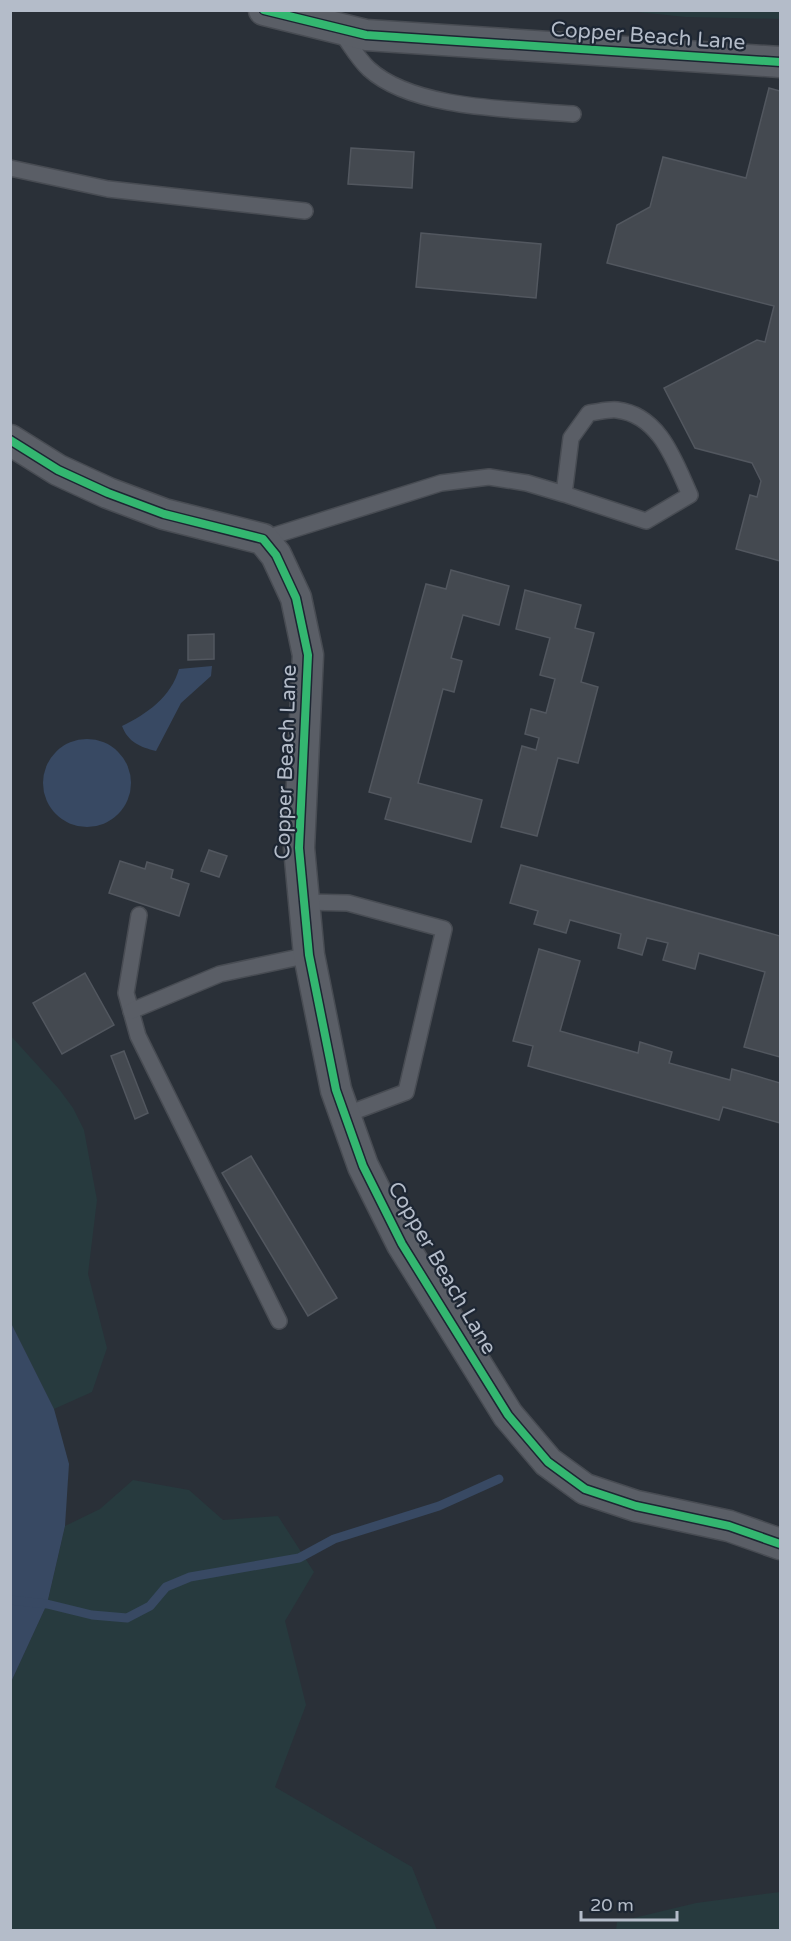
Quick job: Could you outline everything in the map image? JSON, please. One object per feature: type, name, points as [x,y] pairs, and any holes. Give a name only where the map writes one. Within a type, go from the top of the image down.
[{"type":"street","name":"Copper Beach Lane","points":[[264,10],[377,36],[780,62]]},
{"type":"street","points":[[10,440],[58,470],[108,493],[175,517],[263,539]]},
{"type":"street","name":"Copper Beach Lane","points":[[263,539],[276,555],[296,598],[308,655],[298,848],[309,955],[336,1090],[363,1166],[402,1244],[508,1415],[548,1462],[585,1489],[636,1506],[729,1526],[780,1544]]},
{"type":"lane","points":[[339,29],[369,69],[403,89],[448,103],[573,114]]},
{"type":"lane","points":[[10,168],[108,189],[305,211]]},
{"type":"lane","points":[[263,539],[441,483],[489,477],[527,483],[646,521],[690,495],[666,442],[643,418],[617,410],[589,413],[571,438],[564,494]]},
{"type":"lane","points":[[304,902],[348,903],[444,929],[406,1092],[345,1115]]},
{"type":"lane","points":[[139,915],[126,993],[138,1036],[279,1321]]},
{"type":"lane","points":[[131,1011],[220,974],[309,955]]},
{"type":"green space","points":[[628,11],[780,11],[780,19],[686,17]]},
{"type":"green space","points":[[10,1035],[59,1089],[73,1108],[84,1130],[97,1200],[88,1274],[107,1348],[92,1392],[54,1409],[11,1323]]},
{"type":"green space","points":[[133,1480],[189,1490],[223,1520],[278,1516],[314,1572],[285,1621],[306,1705],[275,1787],[412,1867],[437,1930],[11,1930],[11,1682],[47,1604],[65,1526],[100,1509]]},
{"type":"green space","points":[[780,1892],[780,1930],[616,1930],[617,1922],[696,1903]]},
{"type":"water","points":[[212,666],[211,676],[181,703],[156,751],[140,746],[131,740],[122,726],[157,704],[170,688],[179,669]]},
{"type":"water","points":[[78,739],[96,739],[112,746],[124,758],[131,774],[131,792],[124,808],[112,820],[96,827],[78,827],[62,820],[50,808],[43,792],[43,774],[50,758],[62,746]]},
{"type":"water","points":[[11,1323],[54,1409],[69,1464],[65,1526],[47,1604],[11,1682]]},
{"type":"building","points":[[769,88],[780,91],[780,561],[736,549],[750,495],[757,497],[761,481],[752,463],[695,448],[664,388],[757,340],[765,342],[774,306],[607,263],[617,225],[650,207],[663,157],[746,178]]},
{"type":"building","points":[[351,148],[414,152],[412,188],[348,184]]},
{"type":"building","points":[[421,233],[541,244],[536,298],[416,287]]},
{"type":"building","points":[[451,570],[509,586],[499,625],[463,615],[451,658],[462,661],[454,692],[443,689],[418,783],[482,800],[471,842],[385,819],[391,798],[369,792],[426,584],[446,589]]},
{"type":"building","points":[[525,590],[581,605],[575,628],[594,633],[581,682],[598,687],[578,763],[558,758],[537,836],[501,827],[522,746],[536,750],[539,738],[525,734],[531,709],[546,713],[555,679],[540,675],[550,638],[516,629]]},
{"type":"building","points":[[214,634],[214,659],[188,660],[188,635]]},
{"type":"building","points":[[209,850],[227,856],[219,877],[201,871]]},
{"type":"building","points":[[120,861],[145,869],[147,862],[173,870],[171,878],[189,884],[179,916],[109,893]]},
{"type":"building","points":[[521,865],[780,936],[780,1057],[744,1047],[765,972],[699,953],[695,969],[663,960],[668,943],[647,938],[642,955],[618,948],[621,934],[570,920],[566,933],[534,924],[538,911],[510,903]]},
{"type":"building","points":[[539,949],[580,961],[560,1031],[638,1053],[640,1042],[672,1052],[669,1063],[730,1080],[732,1069],[780,1083],[780,1123],[723,1107],[719,1120],[528,1066],[533,1046],[513,1041]]},
{"type":"building","points":[[85,973],[114,1025],[62,1054],[33,1003]]},
{"type":"building","points":[[124,1051],[148,1113],[135,1119],[111,1056]]},
{"type":"building","points":[[251,1156],[337,1298],[308,1316],[222,1173]]},
{"type":"waterway","points":[[10,1600],[47,1604],[92,1615],[127,1618],[150,1606],[166,1587],[190,1577],[299,1558],[334,1539],[439,1506],[499,1479]]},
{"type":"cycle path","points":[[264,10],[366,35],[780,62]]},
{"type":"cycle path","points":[[10,440],[58,470],[108,493],[164,514],[263,539],[276,555],[296,598],[308,655],[299,848],[309,955],[336,1090],[363,1166],[402,1244],[508,1415],[548,1462],[585,1489],[636,1506],[729,1526],[780,1544]]}]
